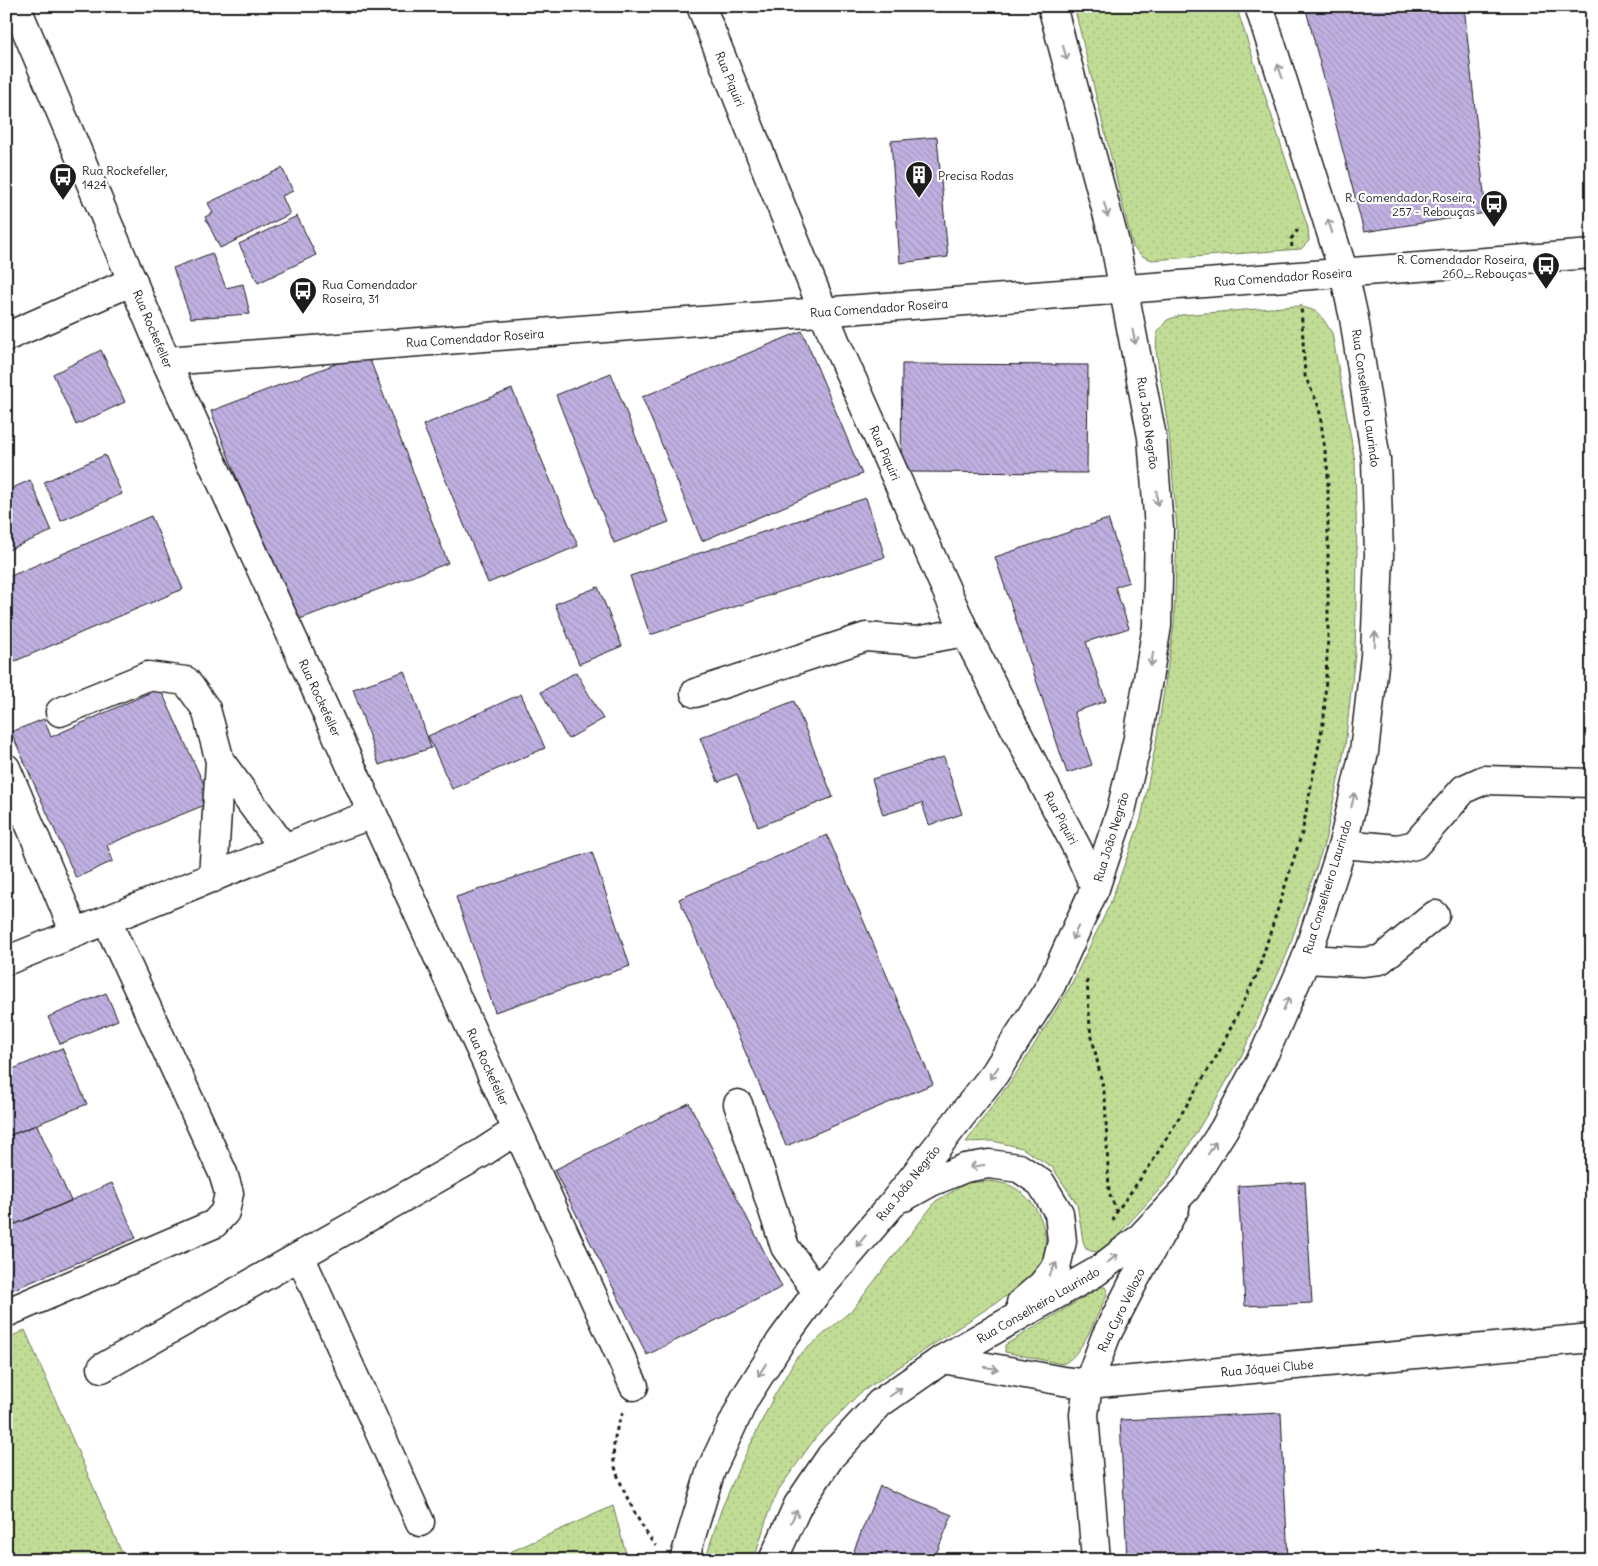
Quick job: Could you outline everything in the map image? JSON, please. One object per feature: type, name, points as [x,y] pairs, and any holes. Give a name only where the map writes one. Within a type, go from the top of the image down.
[{"type":"main road","name":"Rua Rockefeller","points":[[16,6],[166,361],[634,1386]]},
{"type":"main road","name":"Rua Piquiri","points":[[701,6],[824,312],[964,632],[1078,850],[1095,888]]},
{"type":"main road","name":"Rua João Negrão","points":[[684,1560],[711,1470],[745,1398],[781,1341],[817,1292],[894,1203],[995,1073],[1051,985],[1095,888],[1121,811],[1136,748],[1158,626],[1159,528],[1152,437],[1114,239],[1052,6]]},
{"type":"main road","name":"Rua Conselheiro Laurindo","points":[[773,1560],[798,1506],[831,1456],[880,1403],[943,1359],[1096,1272],[1139,1239],[1186,1189],[1224,1129],[1266,1050],[1306,959],[1343,844],[1364,752],[1375,656],[1379,554],[1376,460],[1354,318],[1344,273],[1259,6]]},
{"type":"main road","name":"Rua Comendador Roseira","points":[[166,361],[1592,254]]},
{"type":"main road","points":[[6,337],[133,281]]},
{"type":"main road","points":[[695,693],[866,637],[916,641],[964,632]]},
{"type":"main road","points":[[60,712],[148,676],[186,682],[206,710],[220,761],[213,878]]},
{"type":"main road","points":[[220,761],[284,848]]},
{"type":"main road","points":[[6,768],[75,933]]},
{"type":"main road","points":[[1343,844],[1398,849],[1415,845],[1464,789],[1484,780],[1592,783]]},
{"type":"main road","points":[[6,960],[373,814]]},
{"type":"main road","points":[[1306,959],[1362,962],[1380,960],[1435,915]]},
{"type":"main road","points":[[6,1312],[214,1224],[225,1212],[229,1193],[224,1173],[107,921]]},
{"type":"main road","points":[[738,1104],[785,1247],[817,1292]]},
{"type":"main road","points":[[102,1368],[480,1154],[517,1130]]},
{"type":"main road","points":[[894,1203],[931,1182],[964,1168],[990,1164],[1019,1168],[1041,1183],[1059,1213],[1062,1241],[1056,1267],[1042,1285],[980,1339]]},
{"type":"main road","name":"Rua Cyro Vellozo","points":[[1096,1560],[1084,1415],[1088,1384],[1106,1336],[1136,1277],[1186,1189]]},
{"type":"main road","points":[[300,1256],[420,1522]]},
{"type":"main road","name":"Rua Jóquei Clube","points":[[943,1359],[1088,1384],[1592,1338]]},
{"type":"path","points":[[1110,1228],[1116,1211],[1150,1166],[1219,1052],[1257,974],[1302,833],[1324,718],[1328,635],[1328,473],[1319,407],[1305,376],[1302,314]]},
{"type":"path","points":[[1087,974],[1090,1028],[1105,1097],[1109,1192],[1116,1211]]},
{"type":"path","points":[[634,1386],[622,1415],[614,1443],[614,1464],[627,1497],[650,1539],[656,1546]]},
{"type":"green space","points":[[1074,6],[1236,6],[1308,228],[1309,241],[1301,249],[1152,260],[1142,256],[1133,247]]},
{"type":"green space","points":[[1296,306],[1315,311],[1332,333],[1355,461],[1357,558],[1355,653],[1345,747],[1325,841],[1287,954],[1240,1059],[1168,1180],[1110,1244],[1096,1252],[1086,1249],[1077,1204],[1052,1167],[1022,1148],[993,1141],[966,1142],[1018,1071],[1070,987],[1110,904],[1141,819],[1156,743],[1174,625],[1177,530],[1169,433],[1156,350],[1157,333],[1167,320],[1181,315]]},
{"type":"green space","points":[[990,1181],[1009,1185],[1019,1191],[1028,1198],[1040,1218],[1044,1229],[1045,1252],[1041,1263],[1027,1282],[860,1393],[816,1437],[779,1489],[768,1514],[754,1560],[705,1560],[721,1510],[739,1468],[773,1398],[796,1358],[853,1309],[936,1201],[967,1183]]},
{"type":"green space","points":[[1101,1287],[1105,1287],[1107,1295],[1082,1344],[1076,1354],[1069,1360],[1062,1364],[1005,1352],[1005,1345]]},
{"type":"green space","points":[[25,1330],[125,1560],[6,1560],[6,1339]]},
{"type":"green space","points":[[613,1506],[626,1554],[624,1560],[492,1560]]},
{"type":"building","points":[[1305,6],[1464,6],[1486,213],[1364,232]]},
{"type":"building","name":"Precisa Rodas","points":[[937,137],[948,257],[900,263],[891,141]]},
{"type":"building","points":[[282,168],[293,191],[282,196],[290,214],[220,248],[205,217],[213,213],[208,203]]},
{"type":"building","points":[[297,216],[316,255],[258,283],[239,244]]},
{"type":"building","points":[[212,253],[226,288],[243,284],[250,314],[191,318],[173,268]]},
{"type":"building","points":[[802,331],[862,474],[702,541],[642,397]]},
{"type":"building","points":[[101,350],[125,402],[76,425],[53,374]]},
{"type":"building","points":[[367,352],[448,563],[292,622],[211,411]]},
{"type":"building","points":[[902,364],[1088,365],[1087,473],[901,472]]},
{"type":"building","points":[[611,373],[669,522],[614,543],[556,395]]},
{"type":"building","points":[[512,389],[578,546],[488,583],[423,425]]},
{"type":"building","points":[[105,455],[122,494],[61,521],[44,482]]},
{"type":"building","points":[[30,480],[52,531],[6,551],[6,491]]},
{"type":"building","points":[[866,498],[885,557],[650,635],[630,576]]},
{"type":"building","points":[[151,516],[183,589],[6,665],[6,578]]},
{"type":"building","points":[[1108,519],[1129,582],[1115,587],[1129,628],[1086,642],[1106,701],[1074,712],[1092,765],[1067,773],[995,557]]},
{"type":"building","points":[[598,587],[622,646],[579,664],[555,604]]},
{"type":"building","points":[[405,671],[431,748],[379,765],[353,689]]},
{"type":"building","points":[[576,672],[603,719],[568,739],[541,692]]},
{"type":"building","points":[[160,688],[212,802],[107,845],[113,861],[76,878],[11,732],[44,719],[51,737]]},
{"type":"building","points":[[521,694],[545,748],[452,789],[428,736]]},
{"type":"building","points":[[794,701],[833,797],[758,827],[737,774],[718,782],[700,738]]},
{"type":"building","points":[[944,757],[962,814],[929,825],[922,803],[883,815],[872,779]]},
{"type":"building","points":[[827,835],[933,1084],[786,1146],[679,899]]},
{"type":"building","points":[[592,852],[630,966],[495,1012],[456,897]]},
{"type":"building","points":[[106,993],[118,1020],[60,1044],[48,1017]]},
{"type":"building","points":[[62,1048],[87,1104],[6,1137],[6,1072]]},
{"type":"building","points":[[689,1103],[782,1287],[647,1355],[554,1170]]},
{"type":"building","points":[[37,1125],[71,1201],[16,1224],[6,1201],[6,1137]]},
{"type":"building","points":[[1305,1182],[1312,1303],[1245,1306],[1238,1186]]},
{"type":"building","points":[[112,1183],[136,1238],[12,1290],[6,1278],[6,1228]]},
{"type":"building","points":[[1281,1413],[1288,1560],[1127,1560],[1120,1420]]},
{"type":"building","points":[[880,1486],[952,1515],[936,1554],[951,1560],[850,1560]]},
{"type":"place","name":"Precisa Rodas","points":[[919,199]]},
{"type":"place","name":"Rua Rockefeller, 1424","points":[[63,201]]},
{"type":"place","name":"R. Comendador Roseira, 257 - Rebouças","points":[[1494,228]]},
{"type":"place","name":"R. Comendador Roseira, 260 - Rebouças","points":[[1546,290]]},
{"type":"place","name":"Rua Comendador Roseira, 31","points":[[303,315]]}]
